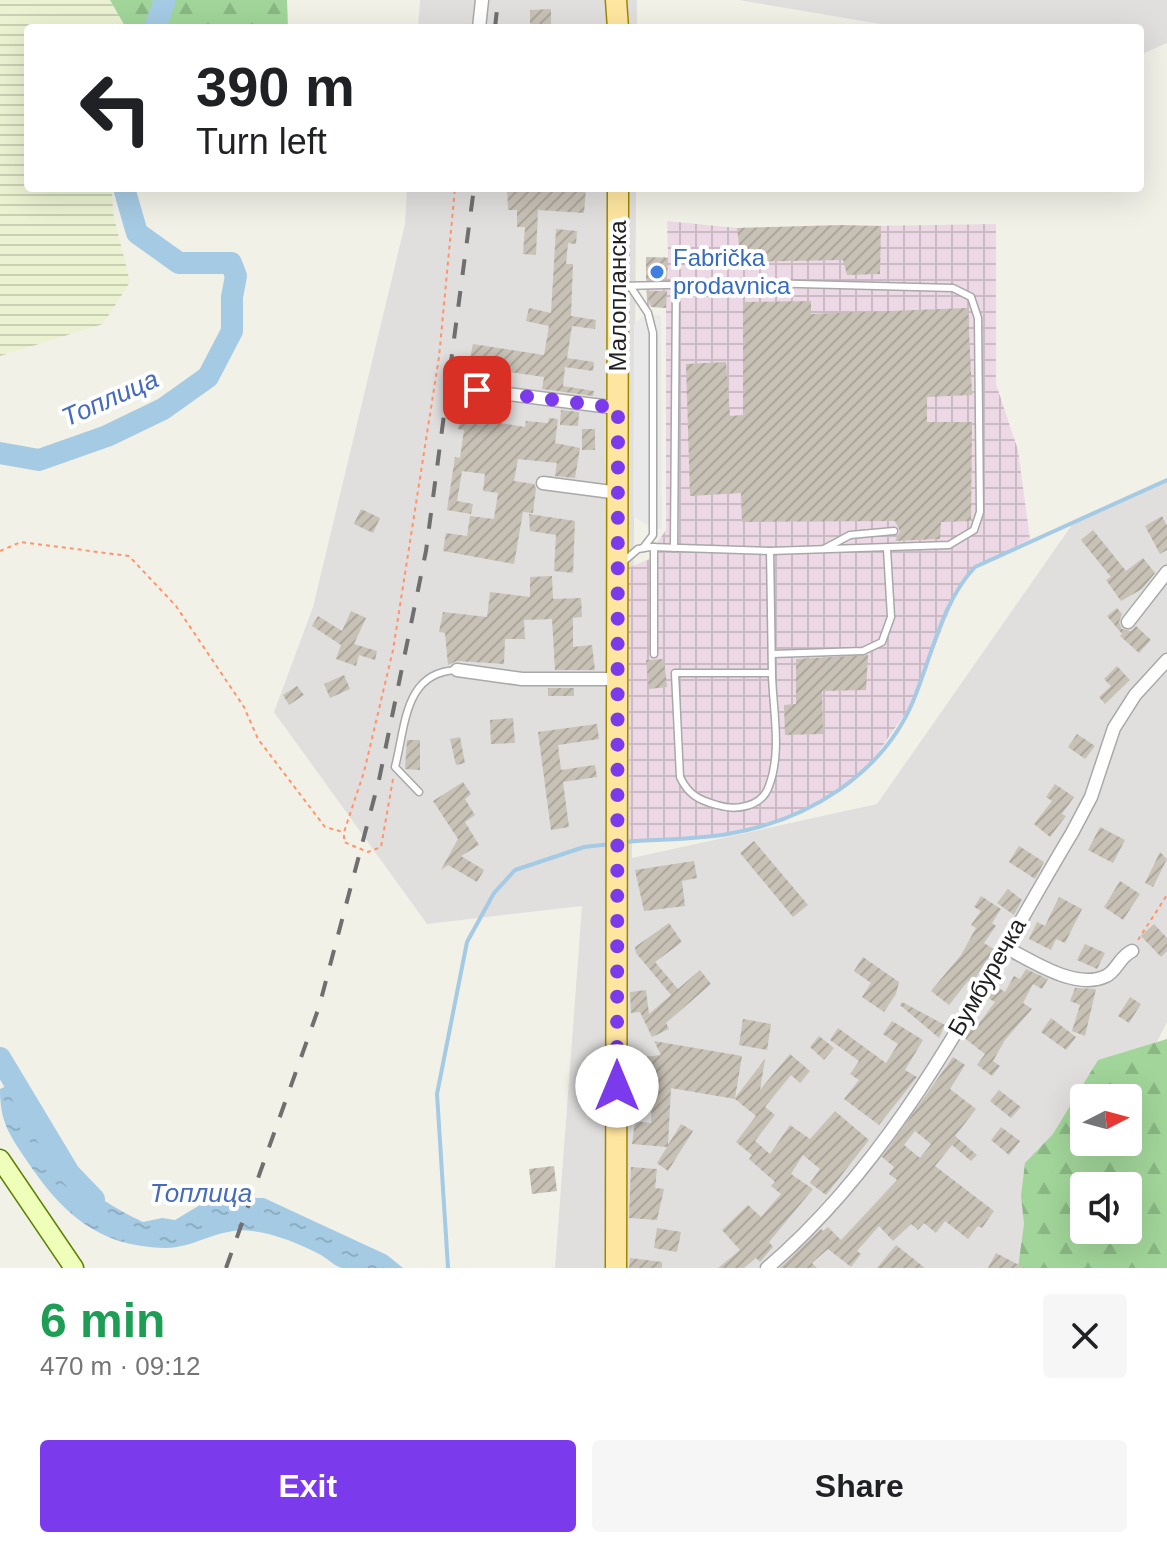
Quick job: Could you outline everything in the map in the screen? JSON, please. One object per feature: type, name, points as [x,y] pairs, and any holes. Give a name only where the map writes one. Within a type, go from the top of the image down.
[{"type":"main road","points":[[616,1],[618,24]]},
{"type":"main road","name":"Малопланска","points":[[616,1268],[618,408],[623,286],[618,192]]},
{"type":"street","points":[[479,24],[482,0]]},
{"type":"street","points":[[477,390],[618,408]]},
{"type":"street","points":[[543,483],[619,493]]},
{"type":"street","points":[[1128,622],[1167,572]]},
{"type":"street","name":"Бумбуречка","points":[[767,1268],[821,1215],[906,1113],[1091,797],[1114,728],[1135,695],[1167,660]]},
{"type":"street","points":[[457,670],[522,679],[618,679]]},
{"type":"street","points":[[1005,947],[1059,974],[1100,979],[1110,974],[1120,957],[1132,951]]},
{"type":"street","points":[[1,1161],[74,1268]]},
{"type":"lane","points":[[618,570],[630,554],[643,548],[770,551],[887,549],[957,543],[977,523],[978,318],[971,297],[953,288],[758,283],[623,286]]},
{"type":"lane","points":[[674,548],[676,285]]},
{"type":"lane","points":[[623,286],[648,313],[653,333],[653,535],[643,548]]},
{"type":"lane","points":[[824,549],[850,535],[894,531]]},
{"type":"lane","points":[[654,547],[654,654]]},
{"type":"lane","points":[[772,654],[863,651],[882,642],[891,617],[887,549]]},
{"type":"lane","points":[[770,551],[775,741],[769,788],[758,802],[744,807],[720,806],[687,792],[680,777],[675,673],[772,673]]},
{"type":"lane","points":[[419,792],[395,767],[418,685],[432,675],[457,670]]},
{"type":"path","points":[[395,767],[381,847],[368,852],[349,846],[344,842],[344,832],[364,772],[393,650],[439,357],[455,192]]},
{"type":"path","points":[[0,551],[21,542],[129,556],[176,606],[197,635],[244,707],[258,739],[325,827],[344,832]]},
{"type":"path","points":[[1132,951],[1167,895]]},
{"type":"shaded area","points":[[420,0],[637,0],[637,24],[418,24]]},
{"type":"shaded area","points":[[739,0],[1167,0],[1167,43],[1144,53],[1144,24],[880,24]]},
{"type":"shaded area","points":[[407,192],[636,192],[632,858],[877,804],[1076,519],[1167,480],[1167,1022],[1136,1084],[1070,1084],[1070,1156],[1099,1156],[1091,1172],[1070,1172],[1070,1214],[1043,1268],[555,1268],[582,906],[427,924],[274,712],[313,607],[405,224]]},
{"type":"shaded area","points":[[667,221],[737,228],[996,224],[996,384],[1018,450],[1030,539],[975,567],[961,582],[911,705],[872,761],[842,790],[789,817],[729,834],[630,842],[628,568],[652,558],[654,547],[666,530],[666,308],[647,306],[646,257],[668,257]]},
{"type":"shaded area","points":[[648,313],[661,316],[662,529],[653,529],[633,516],[634,324]]},
{"type":"green space","points":[[0,0],[110,0],[124,24],[24,24],[24,192],[112,192],[113,213],[130,282],[103,324],[0,356]]},
{"type":"green space","points":[[110,0],[287,0],[288,24],[124,24]]},
{"type":"green space","points":[[1167,1039],[1167,1268],[1018,1268],[1024,1224],[1021,1196],[1025,1163],[1053,1134],[1070,1106],[1070,1156],[1142,1156],[1142,1084],[1083,1084],[1098,1060]]},
{"type":"water","points":[[11,1084],[50,1149],[78,1181],[143,1222],[162,1218],[175,1220],[200,1205],[232,1198],[264,1198],[387,1255],[403,1268],[342,1268],[296,1243],[252,1231],[218,1234],[186,1245],[164,1248],[140,1246],[100,1233],[68,1211],[40,1180],[15,1143],[4,1119],[0,1100],[0,1089]]},
{"type":"building","points":[[551,9],[551,24],[530,24],[530,10]]},
{"type":"building","points":[[507,192],[586,192],[584,213],[538,210],[536,255],[523,254],[525,227],[517,227],[517,210],[508,210]]},
{"type":"building","points":[[881,226],[880,274],[847,275],[843,260],[741,262],[737,228]]},
{"type":"building","points":[[556,229],[577,231],[576,244],[568,243],[566,264],[573,264],[571,316],[596,320],[595,329],[572,326],[567,358],[594,362],[593,371],[565,367],[563,386],[594,391],[593,396],[542,389],[544,377],[503,371],[501,384],[491,383],[492,372],[468,368],[473,344],[544,355],[549,326],[526,321],[529,308],[551,313]]},
{"type":"building","points":[[646,257],[668,258],[667,279],[646,279]]},
{"type":"building","points":[[646,291],[667,291],[666,308],[651,307]]},
{"type":"building","points":[[811,301],[811,314],[968,308],[972,395],[927,397],[927,422],[972,422],[971,521],[941,522],[940,539],[895,541],[900,531],[895,521],[742,522],[741,493],[690,496],[686,364],[726,362],[730,416],[743,415],[743,302]]},
{"type":"building","points":[[466,391],[475,399],[497,402],[494,422],[525,427],[526,421],[548,423],[549,418],[558,419],[555,443],[580,448],[575,478],[555,476],[557,463],[518,459],[514,481],[534,484],[536,488],[533,513],[523,512],[514,564],[443,551],[446,533],[467,536],[470,516],[494,519],[498,493],[483,491],[485,474],[462,471],[457,501],[473,504],[471,514],[447,510],[455,457],[460,458],[464,430],[458,429]]},
{"type":"building","points":[[561,410],[579,412],[578,426],[560,425]]},
{"type":"building","points":[[582,429],[595,429],[595,450],[582,450]]},
{"type":"building","points":[[361,509],[380,518],[373,533],[354,524]]},
{"type":"building","points":[[529,514],[575,521],[573,573],[554,571],[556,535],[530,531]]},
{"type":"building","points":[[1162,516],[1167,526],[1167,550],[1160,554],[1145,526]]},
{"type":"building","points":[[1093,530],[1126,571],[1143,558],[1155,573],[1142,589],[1121,601],[1106,580],[1111,577],[1081,540]]},
{"type":"building","points":[[552,576],[553,599],[581,598],[582,617],[573,618],[573,647],[592,645],[595,670],[555,670],[552,619],[524,620],[525,639],[505,639],[504,664],[457,661],[448,665],[445,633],[439,632],[443,612],[487,617],[490,592],[530,597],[530,577]]},
{"type":"building","points":[[1117,608],[1122,614],[1119,622],[1122,629],[1131,631],[1136,626],[1151,640],[1139,653],[1120,636],[1122,634],[1107,616]]},
{"type":"building","points":[[351,611],[366,618],[354,644],[377,651],[375,660],[359,655],[356,666],[336,659],[341,645],[312,626],[318,616],[342,631]]},
{"type":"building","points":[[868,655],[866,690],[822,691],[823,734],[785,735],[784,705],[796,704],[796,659]]},
{"type":"building","points":[[664,659],[667,687],[649,689],[646,660]]},
{"type":"building","points":[[1117,666],[1130,680],[1105,704],[1099,697],[1111,686],[1104,679]]},
{"type":"building","points":[[344,675],[350,689],[330,698],[324,684]]},
{"type":"building","points":[[297,686],[304,695],[289,705],[283,695]]},
{"type":"building","points":[[548,688],[574,688],[574,696],[548,696]]},
{"type":"building","points":[[513,718],[515,743],[491,744],[490,720]]},
{"type":"building","points":[[597,724],[599,739],[558,745],[561,770],[595,765],[597,777],[563,782],[569,827],[551,830],[538,732]]},
{"type":"building","points":[[1077,734],[1095,746],[1085,759],[1068,747]]},
{"type":"building","points":[[460,737],[465,763],[456,765],[450,739]]},
{"type":"building","points":[[407,740],[420,740],[420,770],[405,769]]},
{"type":"building","points":[[463,782],[471,794],[465,799],[475,815],[465,822],[479,845],[461,856],[484,870],[477,882],[448,865],[441,870],[458,839],[433,801]]},
{"type":"building","points":[[1055,784],[1074,797],[1062,814],[1066,816],[1050,837],[1034,824],[1052,801],[1046,797]]},
{"type":"building","points":[[1100,827],[1125,840],[1113,863],[1088,850]]},
{"type":"building","points":[[754,841],[808,905],[793,917],[740,853]]},
{"type":"building","points":[[1019,846],[1044,862],[1035,879],[1009,862]]},
{"type":"building","points":[[1160,852],[1167,859],[1153,887],[1145,883]]},
{"type":"building","points":[[694,861],[697,878],[682,881],[685,906],[644,911],[635,870]]},
{"type":"building","points":[[1120,881],[1140,894],[1123,920],[1104,907]]},
{"type":"building","points":[[1008,889],[1022,900],[1014,915],[997,903]]},
{"type":"building","points":[[981,896],[1001,909],[992,923],[996,926],[984,943],[994,949],[972,984],[968,981],[949,1005],[931,991],[961,955],[976,928],[971,925],[981,911],[974,907]]},
{"type":"building","points":[[1059,897],[1082,909],[1065,943],[1056,939],[1051,950],[1029,939],[1037,922],[1045,926]]},
{"type":"building","points":[[669,923],[682,942],[655,962],[678,989],[700,970],[711,984],[666,1023],[669,1029],[652,1037],[640,1012],[631,1013],[630,992],[646,990],[649,1014],[671,995],[636,953],[635,947]]},
{"type":"building","points":[[1154,924],[1167,938],[1167,951],[1161,957],[1141,936]]},
{"type":"building","points":[[1085,944],[1105,953],[1097,969],[1077,960]]},
{"type":"building","points":[[863,957],[899,982],[896,994],[884,1012],[862,997],[871,983],[854,971]]},
{"type":"building","points":[[1026,969],[1048,979],[1042,989],[1033,984],[1023,1003],[1032,1009],[1005,1040],[993,1061],[1000,1066],[992,1076],[977,1065],[985,1054],[963,1037],[970,1027],[974,1030],[995,1002],[988,998],[996,986],[1005,992],[1014,976],[1020,979]]},
{"type":"building","points":[[1075,988],[1096,989],[1085,1036],[1072,1031],[1080,1005],[1070,1001]]},
{"type":"building","points":[[1130,997],[1141,1004],[1129,1023],[1118,1016]]},
{"type":"building","points":[[902,1002],[945,1025],[939,1038],[900,1005]]},
{"type":"building","points":[[1051,1018],[1076,1037],[1066,1050],[1041,1032]]},
{"type":"building","points":[[743,1019],[771,1024],[767,1050],[739,1045]]},
{"type":"building","points":[[892,1021],[923,1040],[905,1070],[917,1077],[879,1125],[844,1099],[859,1080],[850,1074],[859,1061],[830,1040],[838,1028],[886,1063],[898,1044],[883,1034]]},
{"type":"building","points":[[819,1036],[834,1048],[824,1060],[810,1047]]},
{"type":"building","points":[[654,1041],[742,1056],[735,1098],[765,1059],[760,1090],[790,1054],[810,1071],[800,1083],[791,1075],[765,1107],[775,1115],[755,1141],[770,1154],[790,1125],[810,1139],[835,1111],[869,1140],[826,1195],[810,1183],[820,1169],[803,1155],[791,1174],[813,1189],[769,1242],[773,1247],[760,1262],[756,1258],[744,1268],[718,1268],[740,1250],[722,1230],[748,1205],[761,1217],[781,1194],[771,1186],[775,1182],[749,1159],[752,1155],[736,1142],[756,1116],[735,1099],[671,1088],[668,1145],[681,1124],[693,1131],[668,1171],[657,1163],[667,1147],[632,1144],[635,1121],[651,1123],[652,1092],[630,1094],[629,1082],[638,1081],[635,1058],[661,1055]]},
{"type":"building","points":[[953,1057],[965,1065],[950,1089],[976,1109],[955,1136],[977,1155],[971,1161],[952,1145],[935,1166],[994,1211],[982,1228],[978,1226],[968,1239],[945,1221],[936,1233],[924,1223],[918,1230],[911,1224],[893,1241],[879,1226],[857,1251],[861,1254],[851,1267],[828,1249],[812,1263],[817,1268],[780,1268],[821,1229],[823,1231],[828,1227],[841,1240],[897,1180],[889,1174],[894,1167],[882,1157]],"holes":[[[915,1131],[931,1144],[920,1158],[904,1145]]]},
{"type":"building","points":[[999,1090],[1021,1107],[1011,1118],[990,1101]]},
{"type":"building","points":[[1001,1127],[1020,1141],[1009,1155],[991,1140]]},
{"type":"building","points":[[554,1166],[557,1191],[532,1194],[529,1169]]},
{"type":"building","points":[[631,1167],[657,1169],[655,1188],[664,1189],[657,1220],[629,1218]]},
{"type":"building","points":[[657,1228],[681,1232],[677,1252],[654,1248]]},
{"type":"building","points":[[896,1245],[925,1268],[877,1268]]},
{"type":"building","points":[[996,1253],[1025,1268],[988,1268]]},
{"type":"building","points":[[630,1258],[662,1262],[662,1268],[629,1268]]},
{"type":"waterway","name":"Топлица","points":[[156,24],[165,0]]},
{"type":"waterway","name":"Топлица","points":[[0,453],[39,460],[107,436],[163,409],[208,377],[232,331],[232,297],[236,276],[231,263],[179,263],[137,233],[125,192]]},
{"type":"waterway","points":[[624,842],[702,837],[757,828],[813,806],[839,790],[883,750],[900,726],[914,699],[954,596],[975,567],[1167,480]]},
{"type":"waterway","points":[[448,1268],[437,1094],[467,942],[494,893],[515,870],[584,847],[611,844]]},
{"type":"waterway","name":"Топлица","points":[[0,1058],[69,1173],[94,1199]]},
{"type":"railway","points":[[495,24],[498,0]]},
{"type":"railway","points":[[226,1268],[319,1007],[379,780],[426,551],[473,192]]},
{"type":"place","name":"Fabrička prodavnica","points":[[657,272]]},
{"type":"route","points":[[477,390],[618,408],[617,1086]]}]
